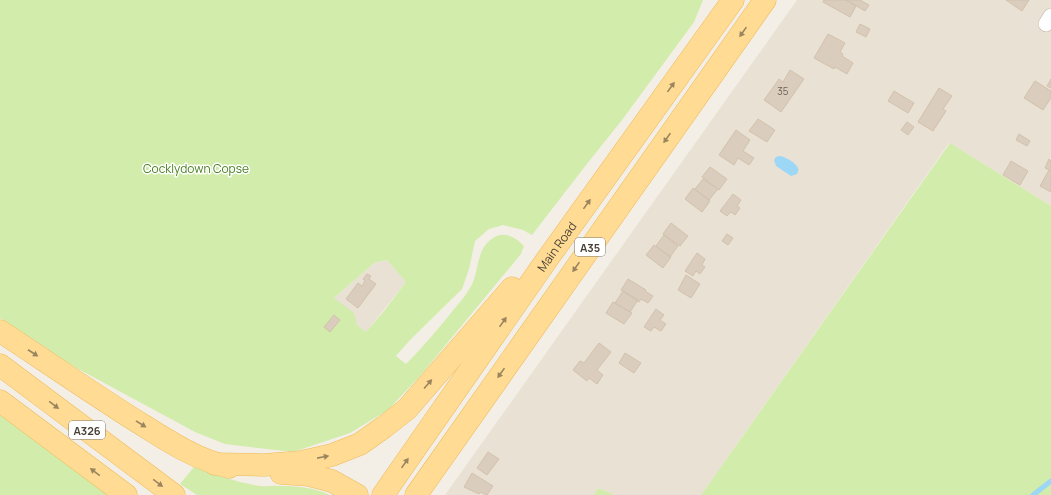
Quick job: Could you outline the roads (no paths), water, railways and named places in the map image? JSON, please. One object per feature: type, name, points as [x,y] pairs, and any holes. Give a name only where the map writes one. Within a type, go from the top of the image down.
[{"type":"main road","name":"Main Road","points":[[383,495],[548,258],[733,0]]},
{"type":"main road","name":"A35","points":[[416,495],[765,0]]},
{"type":"main road","points":[[215,464],[264,465],[301,462],[332,455],[360,444],[384,428],[407,409],[527,271],[548,258]]},
{"type":"main road","points":[[0,331],[168,440],[215,464],[248,470],[309,475],[332,481],[357,495]]},
{"type":"main road","name":"A326","points":[[0,365],[174,495]]},
{"type":"main road","name":"A326","points":[[0,401],[126,495]]},
{"type":"water","points":[[779,156],[786,158],[797,166],[797,174],[791,176],[776,166],[774,160]]},
{"type":"waterway","points":[[1033,495],[1051,481]]},
{"type":"park label","name":"Cocklydown Copse","points":[[196,168]]}]
